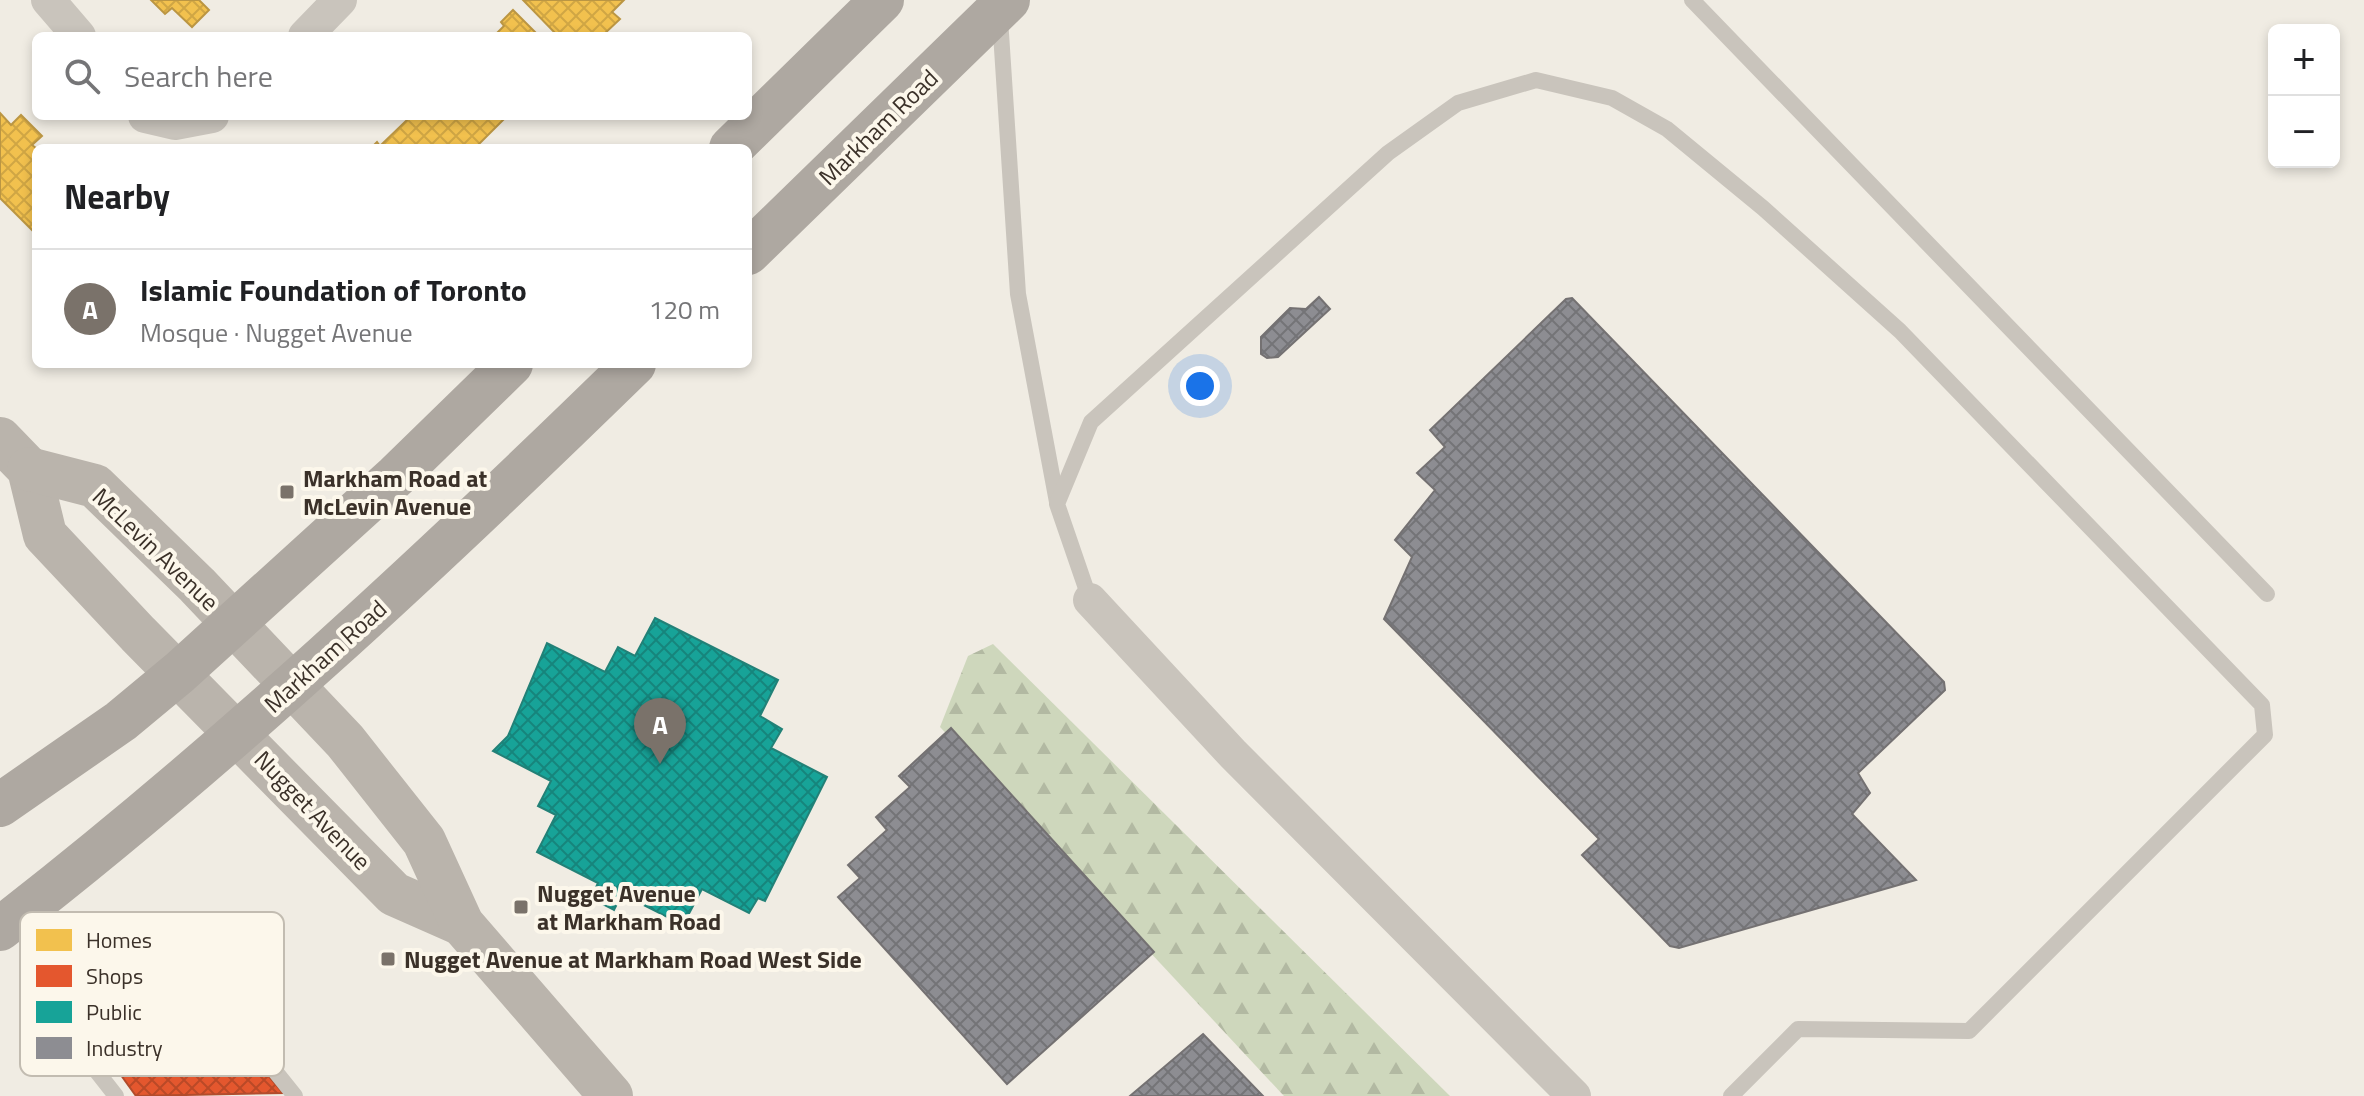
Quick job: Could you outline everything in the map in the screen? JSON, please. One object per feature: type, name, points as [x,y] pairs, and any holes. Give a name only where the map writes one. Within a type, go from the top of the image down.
[{"type":"main road","points":[[735,144],[882,0]]},
{"type":"main road","name":"Markham Road","points":[[752,249],[1004,4]]},
{"type":"main road","points":[[0,805],[121,721],[180,672],[396,476],[507,368]]},
{"type":"main road","name":"Markham Road","points":[[21,912],[240,734],[481,513],[630,368]]},
{"type":"main road","name":"Markham Road","points":[[0,929],[20,913]]},
{"type":"street","points":[[48,0],[76,32]]},
{"type":"street","points":[[309,32],[340,0]]},
{"type":"street","points":[[162,120],[175,123],[191,120]]},
{"type":"street","name":"McLevin Avenue","points":[[14,454],[95,486],[233,624]]},
{"type":"street","name":"McLevin Avenue","points":[[14,454],[45,535],[180,672]]},
{"type":"street","points":[[1090,600],[1233,754],[1574,1096]]},
{"type":"street","name":"Nugget Avenue","points":[[233,624],[345,741],[424,841],[462,924],[611,1096]]},
{"type":"street","name":"Nugget Avenue","points":[[180,672],[394,894],[462,924]]},
{"type":"lane","points":[[1692,0],[2267,594]]},
{"type":"lane","points":[[1004,4],[1018,294],[1057,504],[1090,600]]},
{"type":"lane","points":[[1057,504],[1091,422],[1388,153],[1458,103],[1536,80],[1612,98],[1667,129],[1763,208],[1900,331],[2237,675],[2262,705],[2265,735],[1969,1031],[1798,1029],[1731,1096]]},
{"type":"lane","points":[[100,1076],[116,1096]]},
{"type":"lane","points":[[279,1076],[295,1096]]},
{"type":"green space","points":[[993,644],[1450,1096],[1284,1096],[940,727],[968,656]]},
{"type":"building: Homes","points":[[151,0],[199,0],[209,10],[192,27],[172,8],[165,14]]},
{"type":"building: Homes","points":[[523,0],[624,0],[612,12],[620,19],[606,32],[554,32]]},
{"type":"building: Homes","points":[[513,10],[535,32],[498,32],[504,26],[501,22]]},
{"type":"building: Homes","points":[[0,113],[11,125],[21,115],[42,136],[32,144],[32,230],[0,198]]},
{"type":"building: Homes","points":[[407,120],[503,120],[479,144],[382,144]]},
{"type":"building: Shops","points":[[122,1076],[269,1076],[283,1093],[136,1096]]},
{"type":"building: Public","points":[[655,618],[778,680],[760,716],[782,729],[771,748],[827,777],[765,901],[758,898],[749,913],[702,889],[683,925],[622,894],[614,910],[591,898],[598,883],[537,852],[556,815],[538,806],[551,781],[493,751],[508,736],[547,643],[605,672],[618,647],[635,656]]},
{"type":"building: Industry","points":[[1319,297],[1330,309],[1278,357],[1267,358],[1261,354],[1261,337],[1290,308],[1306,309]]},
{"type":"building: Industry","points":[[1572,298],[1944,682],[1945,690],[1858,773],[1870,793],[1852,814],[1916,880],[1679,948],[1670,946],[1582,855],[1599,839],[1384,619],[1412,557],[1395,540],[1435,490],[1417,473],[1445,447],[1430,430],[1566,299]]},
{"type":"building: Industry","points":[[951,728],[1154,952],[1007,1084],[838,897],[860,878],[848,865],[887,830],[876,817],[910,787],[899,776]]},
{"type":"building: Industry","points":[[1203,1034],[1263,1096],[1130,1096]]},
{"type":"place","name":"Markham Road at McLevin Avenue","points":[[287,492]]},
{"type":"place","name":"Islamic Foundation of Toronto","points":[[660,764]]},
{"type":"place","name":"Nugget Avenue at Markham Road","points":[[521,907]]},
{"type":"place","name":"Nugget Avenue at Markham Road West Side","points":[[388,959]]}]
